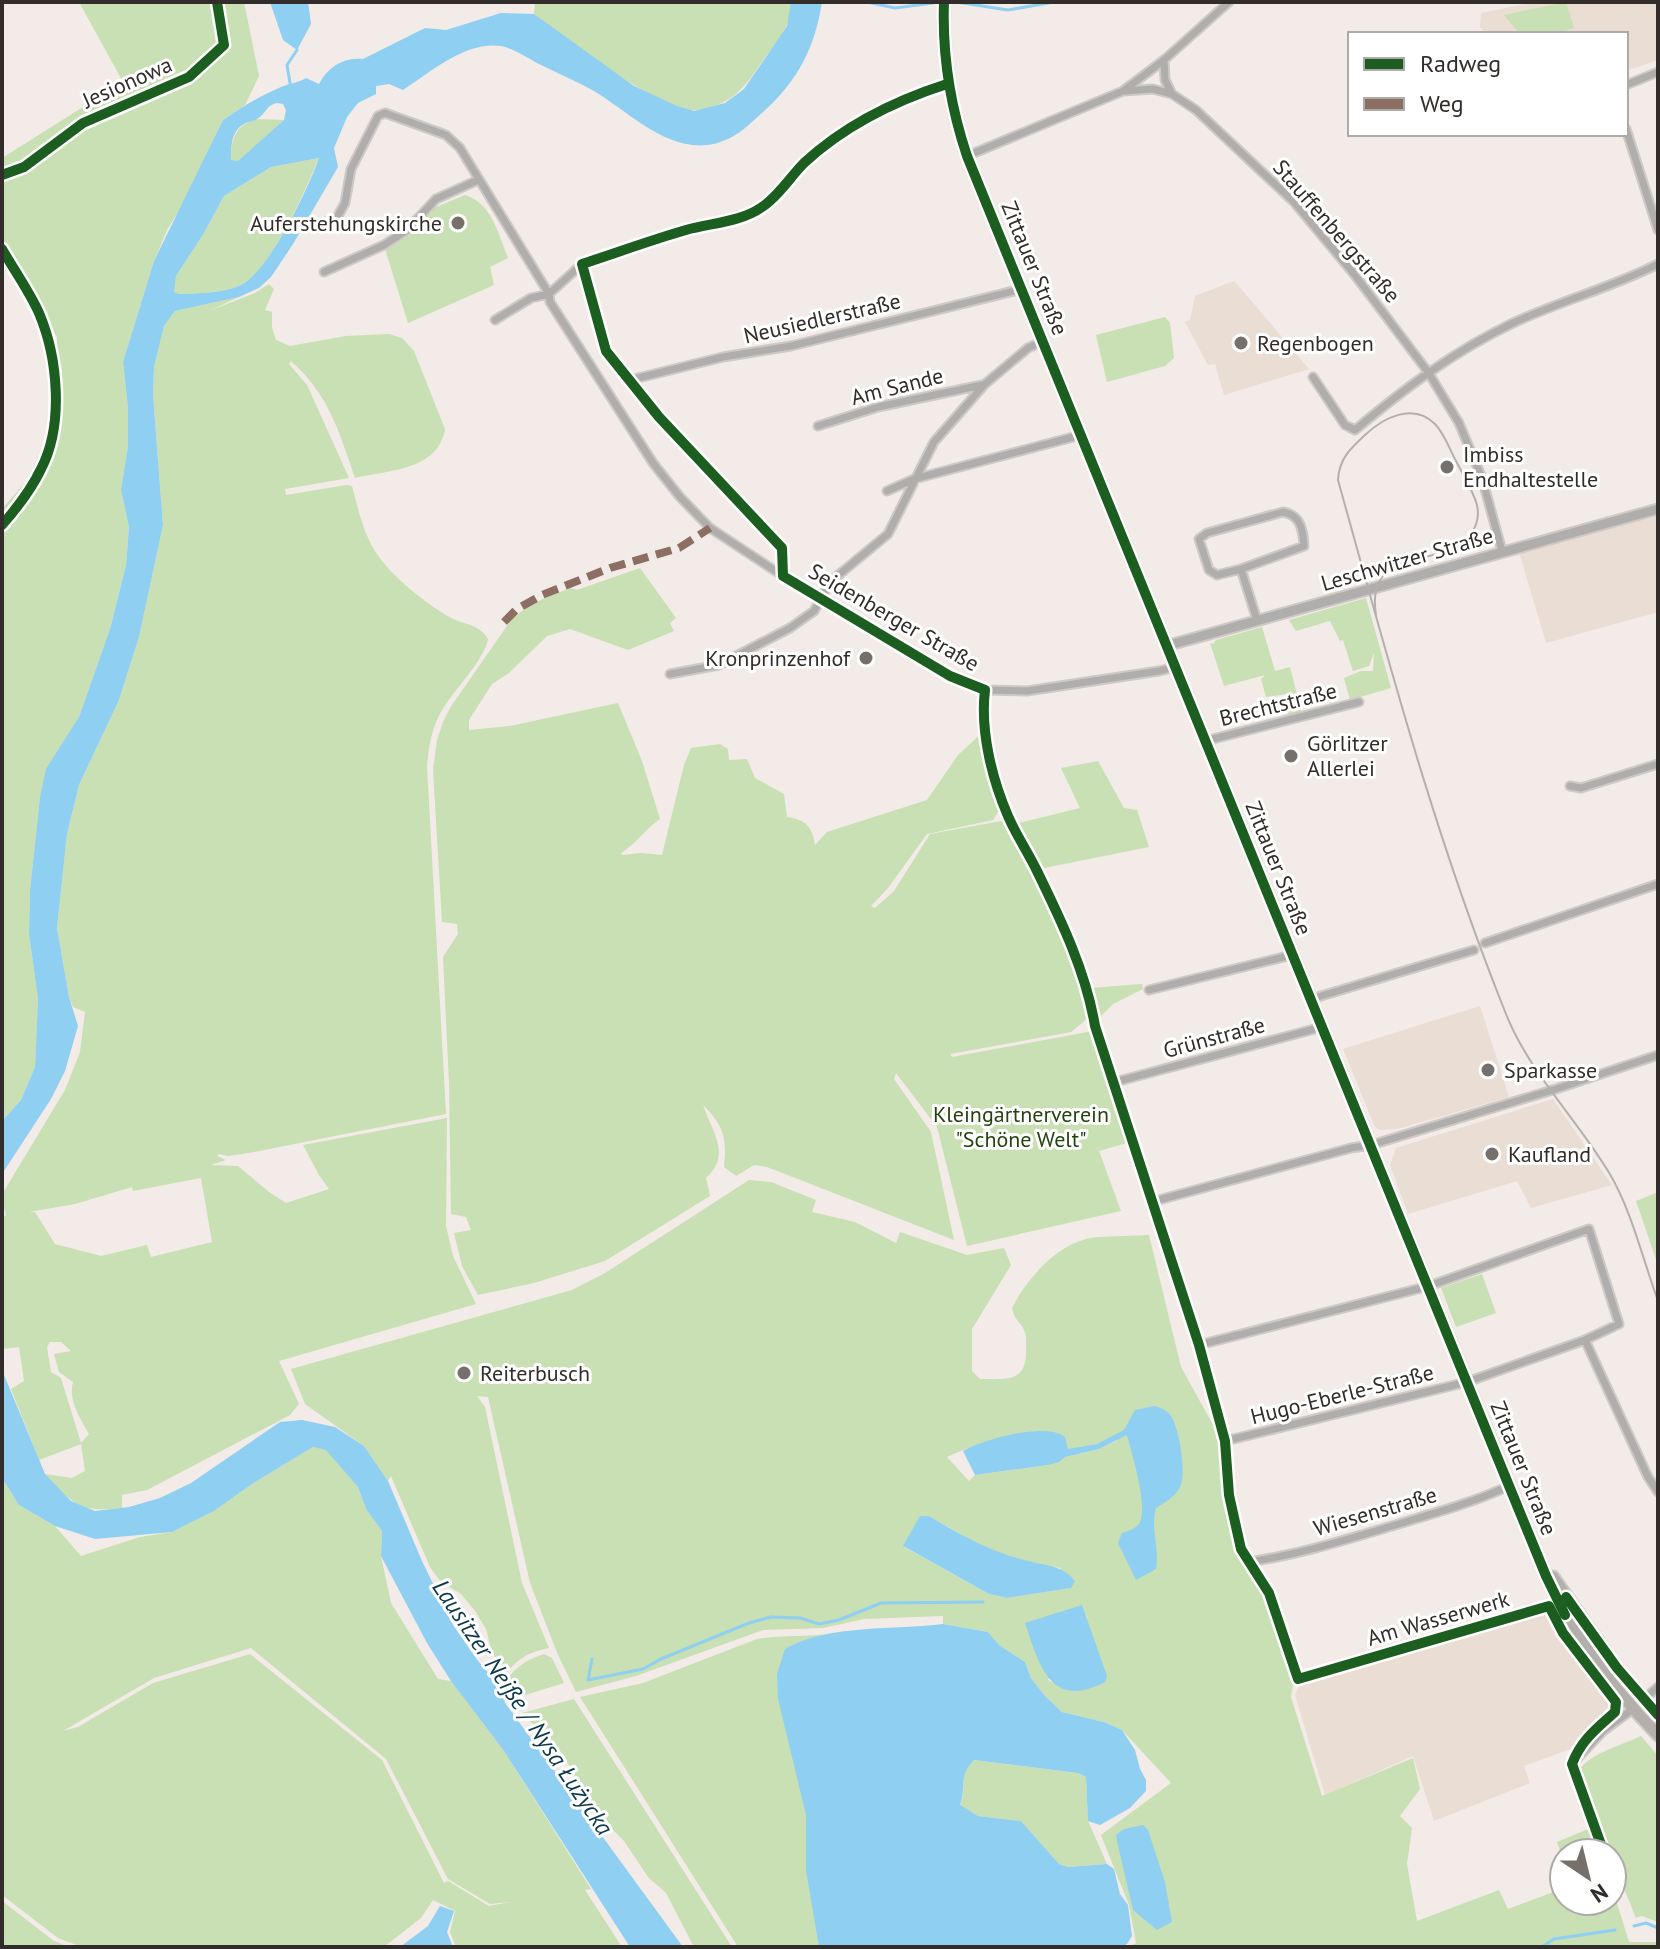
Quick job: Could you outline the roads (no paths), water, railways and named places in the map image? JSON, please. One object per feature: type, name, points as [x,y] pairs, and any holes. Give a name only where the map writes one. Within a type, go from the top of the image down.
[{"type":"main road","name":"Zittauer Straße","points":[[944,2],[943,47],[947,84],[967,156],[1535,1550],[1574,1630],[1633,1709],[1658,1735]]},
{"type":"main road","name":"Zittauer Straße","points":[[1535,1550],[1582,1621],[1658,1715]]},
{"type":"main road","points":[[1633,1709],[1643,1700]]},
{"type":"street","name":"Jesionowa","points":[[2,175],[24,167],[83,123],[189,77],[224,45],[217,2]]},
{"type":"street","points":[[967,156],[1123,91],[1164,60],[1229,2]]},
{"type":"street","points":[[1164,60],[1165,80],[1172,94]]},
{"type":"street","points":[[1628,84],[1658,72]]},
{"type":"street","points":[[495,320],[531,298],[549,294],[582,264],[762,208],[803,164],[834,138],[898,102],[947,84]]},
{"type":"street","points":[[1123,91],[1153,89],[1172,94]]},
{"type":"street","name":"Stauffenbergstraße","points":[[1172,94],[1217,128],[1294,202],[1383,310],[1428,372],[1459,423],[1482,478],[1502,551]]},
{"type":"street","name":"Seidenberger Straße","points":[[334,223],[345,203],[351,169],[381,114],[446,135],[460,148],[549,294],[550,302],[653,463],[710,528],[950,676],[985,690],[1027,691],[1175,667]]},
{"type":"street","points":[[1628,135],[1658,230]]},
{"type":"street","points":[[324,272],[384,245],[407,230],[436,199],[478,180]]},
{"type":"street","points":[[1313,377],[1345,425],[1355,430],[1428,372],[1510,324],[1658,264]]},
{"type":"street","name":"Neusiedlerstraße","points":[[630,380],[723,357],[791,346],[1022,289]]},
{"type":"street","name":"Am Sande","points":[[670,674],[719,665],[790,628],[814,611],[830,582],[888,534],[934,442],[985,384],[1028,348],[1043,341]]},
{"type":"street","name":"Am Sande","points":[[818,426],[878,407],[985,384]]},
{"type":"street","points":[[887,491],[914,479],[1081,435]]},
{"type":"street","name":"Leschwitzer Straße","points":[[1166,646],[1658,509]]},
{"type":"street","points":[[1283,512],[1294,513],[1304,546],[1241,569],[1217,575],[1209,570],[1199,539],[1207,533],[1283,512]]},
{"type":"street","points":[[1241,569],[1257,620]]},
{"type":"street","name":"Brechtstraße","points":[[1205,741],[1359,702]]},
{"type":"street","points":[[1570,786],[1581,788],[1658,764]]},
{"type":"street","points":[[1485,943],[1658,884]]},
{"type":"street","points":[[1311,999],[1474,950]]},
{"type":"street","points":[[1149,990],[1292,955]]},
{"type":"street","name":"Grünstraße","points":[[1115,1082],[1322,1027]]},
{"type":"street","points":[[1151,1202],[1371,1145],[1658,1055]]},
{"type":"street","name":"Hugo-Eberle-Straße","points":[[1225,1441],[1467,1382],[1585,1340],[1619,1324],[1589,1229],[1429,1286]]},
{"type":"street","points":[[1199,1345],[1429,1286]]},
{"type":"street","points":[[1585,1340],[1648,1477],[1658,1492]]},
{"type":"street","name":"Wiesenstraße","points":[[1248,1562],[1277,1558],[1372,1532],[1490,1495],[1509,1486]]},
{"type":"street","name":"Am Wasserwerk","points":[[1337,1668],[1549,1606]]},
{"type":"street","points":[[1643,1700],[1658,1687]]},
{"type":"street","points":[[1572,1764],[1603,1731],[1633,1709]]},
{"type":"water","points":[[270,2],[308,2],[311,24],[297,50],[283,40]]},
{"type":"water","points":[[791,2],[822,2],[815,34],[803,62],[786,88],[743,130],[711,144],[692,145],[675,141],[641,123],[594,91],[501,46],[474,48],[462,53],[403,90],[389,84],[376,86],[376,94],[358,103],[347,117],[334,148],[338,167],[271,277],[259,288],[239,297],[175,311],[164,326],[154,367],[153,395],[163,525],[139,637],[119,700],[79,785],[67,834],[57,928],[69,997],[78,1026],[65,1071],[51,1099],[2,1174],[2,1121],[21,1100],[35,1067],[38,999],[29,934],[30,890],[40,797],[46,769],[79,717],[110,629],[126,565],[129,527],[121,490],[128,446],[128,408],[123,362],[154,261],[223,120],[284,86],[306,78],[319,84],[337,64],[363,59],[425,28],[446,30],[501,13],[534,14],[634,86],[694,111],[725,103],[744,89],[787,26]],"holes":[[[277,103],[283,104],[286,110],[284,120],[238,161],[231,160],[236,131]],[[319,158],[286,228],[252,277],[226,290],[174,292],[176,276],[224,196],[271,167]]]},
{"type":"water","points":[[2,1370],[45,1474],[71,1501],[95,1511],[129,1507],[160,1498],[191,1483],[280,1422],[302,1420],[335,1427],[364,1446],[388,1481],[453,1625],[502,1689],[505,1703],[683,1947],[630,1947],[504,1751],[451,1681],[427,1643],[381,1556],[382,1531],[366,1509],[358,1487],[326,1450],[313,1447],[214,1511],[172,1532],[95,1539],[55,1526],[19,1505],[2,1478]]},
{"type":"water","points":[[1154,1406],[1168,1412],[1174,1422],[1183,1472],[1176,1493],[1156,1508],[1156,1569],[1136,1580],[1118,1543],[1122,1533],[1137,1526],[1142,1517],[1139,1481],[1127,1435],[1099,1449],[1065,1457],[1048,1465],[975,1475],[963,1451],[999,1437],[1044,1431],[1065,1437],[1068,1449],[1097,1444],[1124,1430],[1135,1410]]},
{"type":"water","points":[[920,1516],[929,1516],[994,1550],[1058,1568],[1075,1581],[1071,1588],[1007,1598],[989,1594],[903,1546]]},
{"type":"water","points":[[1082,1605],[1107,1676],[1105,1682],[1071,1691],[1059,1687],[1050,1679],[1036,1654],[1025,1623]]},
{"type":"water","points":[[943,1624],[988,1632],[999,1645],[1025,1662],[1031,1678],[1062,1712],[1104,1722],[1122,1730],[1135,1750],[1146,1780],[1146,1791],[1130,1808],[1100,1825],[1088,1821],[1086,1777],[1078,1773],[974,1760],[964,1778],[960,1805],[978,1816],[1021,1821],[1059,1864],[1068,1867],[1107,1864],[1114,1869],[1120,1894],[1128,1905],[1132,1936],[1127,1944],[1121,1947],[819,1947],[806,1870],[806,1815],[778,1699],[777,1674],[785,1649],[821,1635]]},
{"type":"water","points":[[1143,1825],[1148,1830],[1165,1882],[1172,1922],[1157,1930],[1133,1910],[1116,1835],[1124,1829]]},
{"type":"water","points":[[440,1906],[454,1911],[447,1932],[453,1947],[400,1947],[428,1926]]},
{"type":"waterway","points":[[867,2],[895,8],[933,3]]},
{"type":"waterway","points":[[956,2],[1008,10],[1054,2]]},
{"type":"waterway","points":[[290,83],[287,65],[297,50]]},
{"type":"waterway","points":[[592,1659],[588,1680],[643,1669],[749,1623],[771,1617],[800,1618],[819,1624],[839,1620],[881,1603],[983,1602]]},
{"type":"waterway","points":[[1634,1926],[1646,1923],[1658,1928]]},
{"type":"waterway","points":[[1542,1947],[1554,1939],[1615,1930]]},
{"type":"tram line","points":[[1376,615],[1376,592],[1383,576],[1395,567],[1462,543],[1474,529],[1477,520],[1478,508],[1473,494],[1444,437],[1435,424],[1417,414],[1398,415],[1372,429],[1346,455],[1338,480],[1395,682],[1435,816],[1506,1014],[1527,1056],[1595,1151],[1616,1186],[1658,1301]]},
{"type":"place","name":"Auferstehungskirche","points":[[458,223]]},
{"type":"place","name":"Regenbogen","points":[[1241,343]]},
{"type":"place","name":"Imbiss Endhaltestelle","points":[[1447,467]]},
{"type":"place","name":"Kronprinzenhof","points":[[866,658]]},
{"type":"place","name":"Görlitzer Allerlei","points":[[1291,756]]},
{"type":"place","name":"Sparkasse","points":[[1488,1070]]},
{"type":"place","name":"Kaufland","points":[[1492,1154]]},
{"type":"place","name":"Reiterbusch","points":[[464,1373]]},
{"type":"park label","name":"Kleingärtnerverein \"Schöne Welt\"","points":[[1021,1126]]},
{"type":"water label","name":"Lausitzer Neiße / Nysa Łużycka","points":[[523,1707]]}]
